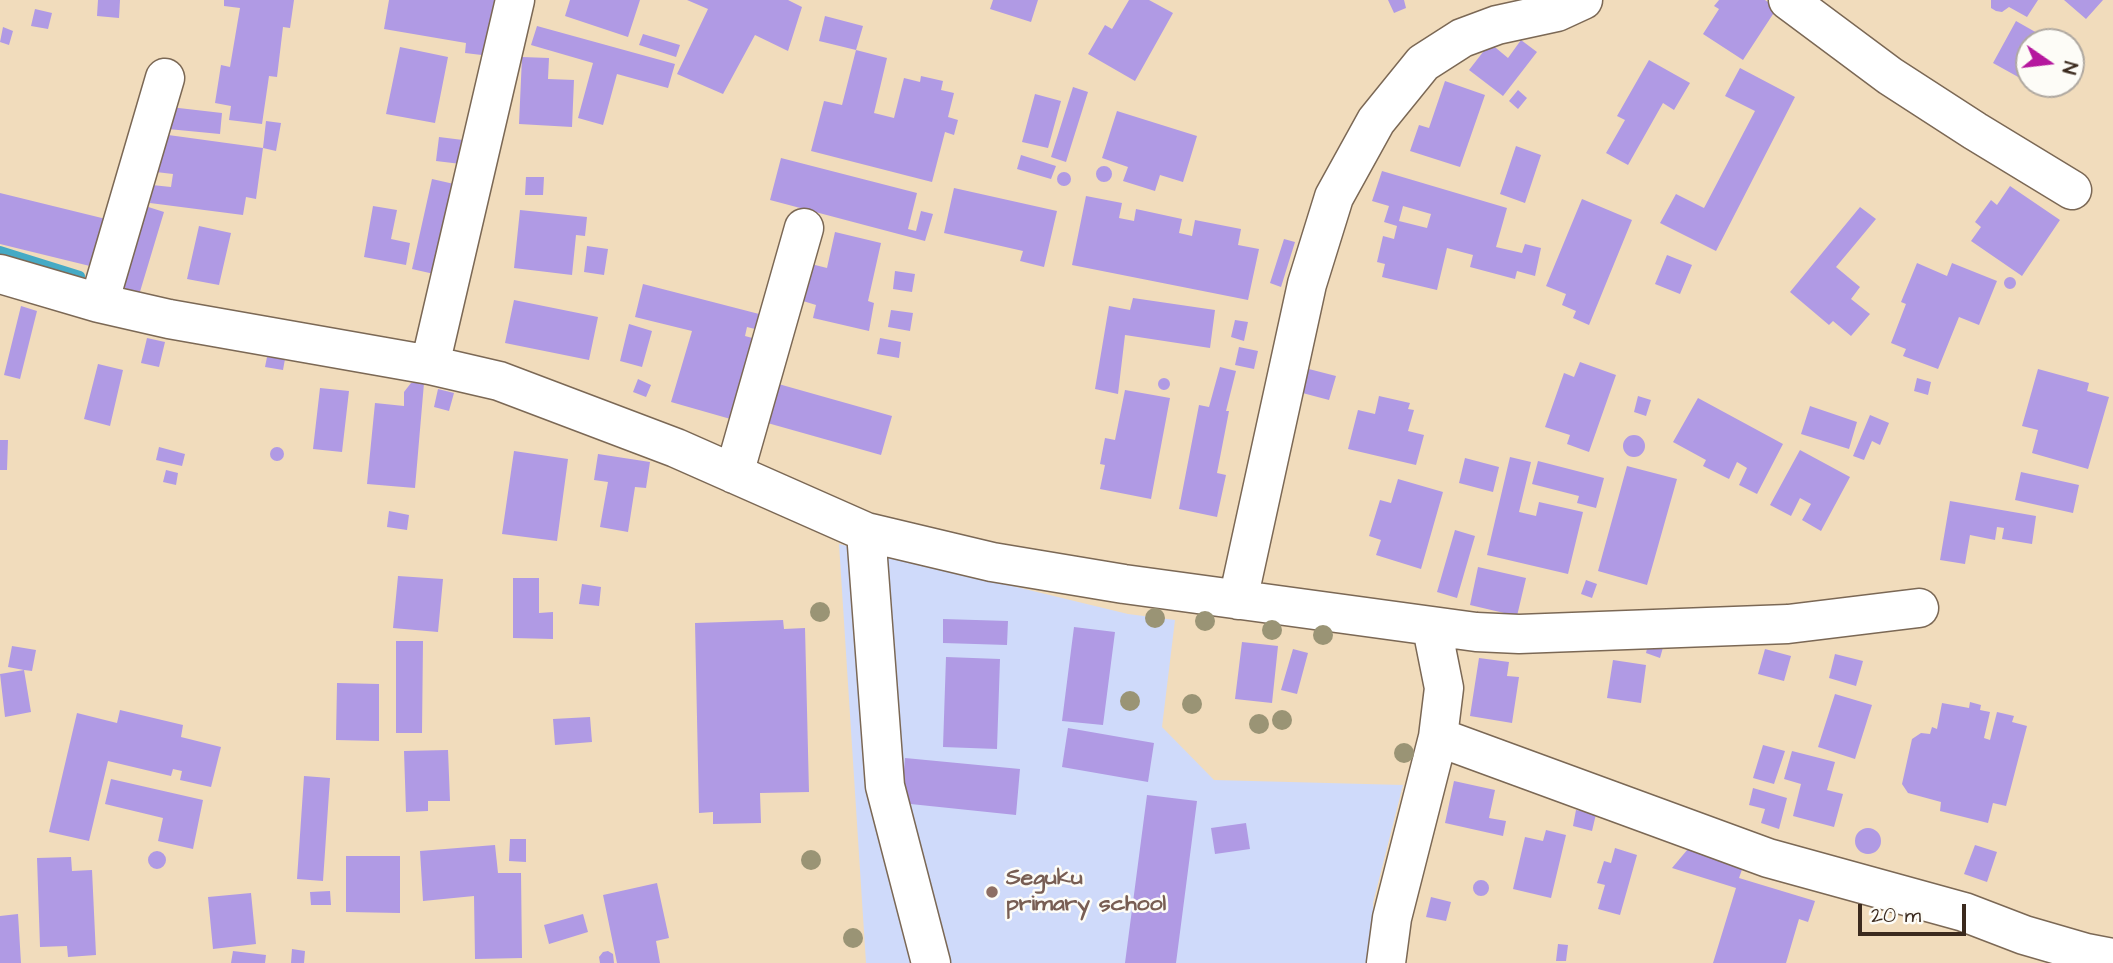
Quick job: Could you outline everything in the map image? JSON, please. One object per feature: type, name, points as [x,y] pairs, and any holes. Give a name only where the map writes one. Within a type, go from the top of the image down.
[{"type":"street","points":[[430,365],[515,0]]},
{"type":"street","points":[[1238,600],[1307,284],[1334,197],[1376,121],[1423,63],[1462,38],[1497,25],[1557,12],[1583,0]]},
{"type":"street","points":[[1788,0],[1890,76],[2072,190]]},
{"type":"street","points":[[99,303],[165,78]]},
{"type":"street","points":[[734,474],[804,228]]},
{"type":"street","points":[[0,274],[99,303],[169,319],[430,365],[499,381],[676,448],[866,531],[992,562],[1432,628],[1519,634],[1788,624],[1919,608]]},
{"type":"street","points":[[866,531],[884,786],[931,963]]},
{"type":"street","points":[[1386,963],[1392,918],[1438,737],[1444,688],[1432,628]]},
{"type":"street","points":[[1438,737],[1768,858],[1964,912],[2024,935],[2086,953],[2113,958]]},
{"type":"shaded area","points":[[839,544],[1128,614],[1175,620],[1162,727],[1214,780],[1403,785],[1373,903],[1375,963],[866,963]]},
{"type":"building","points":[[98,0],[120,0],[119,18],[97,16]]},
{"type":"building","points":[[224,0],[294,0],[290,28],[283,27],[277,77],[269,76],[262,124],[229,120],[231,106],[215,103],[221,65],[230,67],[240,8],[224,6]]},
{"type":"building","points":[[389,0],[499,0],[490,56],[465,53],[466,43],[384,29]]},
{"type":"building","points":[[570,0],[640,0],[628,37],[565,16]]},
{"type":"building","points":[[687,0],[788,0],[802,7],[788,51],[755,35],[723,94],[677,74],[708,9]]},
{"type":"building","points":[[993,0],[1038,0],[1031,22],[990,9]]},
{"type":"building","points":[[1129,0],[1149,0],[1173,13],[1135,81],[1088,54],[1105,25],[1112,29]]},
{"type":"building","points":[[1388,0],[1404,0],[1406,8],[1394,13]]},
{"type":"building","points":[[1719,0],[1765,0],[1777,8],[1743,60],[1703,34],[1719,9],[1714,6]]},
{"type":"building","points":[[1991,0],[2038,0],[2027,17],[2009,7],[2002,12],[1996,11],[1991,8]]},
{"type":"building","points":[[2064,0],[2103,0],[2086,19]]},
{"type":"building","points":[[35,9],[52,13],[48,29],[31,26]]},
{"type":"building","points":[[825,16],[863,26],[856,50],[819,41]]},
{"type":"building","points":[[2016,21],[2028,28],[2015,28],[2015,75],[1993,63]]},
{"type":"building","points":[[537,26],[675,64],[668,88],[617,74],[603,125],[578,118],[593,63],[531,45]]},
{"type":"building","points":[[3,27],[13,31],[9,45],[0,42]]},
{"type":"building","points":[[643,34],[680,45],[676,57],[639,45]]},
{"type":"building","points":[[1521,40],[1537,52],[1503,96],[1469,70],[1490,43],[1508,58]]},
{"type":"building","points":[[400,47],[448,57],[435,123],[386,114]]},
{"type":"building","points":[[856,50],[887,58],[874,113],[894,118],[904,78],[920,82],[921,76],[943,81],[941,90],[954,93],[948,117],[958,120],[954,135],[945,132],[932,182],[811,151],[824,101],[842,105]]},
{"type":"building","points":[[522,57],[549,58],[548,79],[574,80],[572,127],[519,124]]},
{"type":"building","points":[[1649,60],[1690,83],[1674,110],[1663,103],[1628,165],[1606,153],[1625,120],[1617,116]]},
{"type":"building","points":[[1740,68],[1795,97],[1716,251],[1660,223],[1676,194],[1704,208],[1755,111],[1725,96]]},
{"type":"building","points":[[1445,81],[1485,95],[1460,167],[1410,151],[1419,125],[1429,128]]},
{"type":"building","points":[[1073,87],[1088,92],[1066,162],[1051,157]]},
{"type":"building","points":[[1518,90],[1527,98],[1518,109],[1509,101]]},
{"type":"building","points":[[1035,94],[1061,101],[1048,148],[1022,142]]},
{"type":"building","points":[[170,107],[222,113],[220,134],[168,129]]},
{"type":"building","points":[[1117,111],[1197,136],[1183,182],[1160,175],[1155,191],[1123,181],[1128,167],[1102,158]]},
{"type":"building","points":[[266,121],[281,123],[276,151],[263,148]]},
{"type":"building","points":[[161,134],[263,148],[256,199],[246,197],[243,215],[150,203],[152,185],[171,187],[173,174],[156,172]]},
{"type":"building","points":[[439,137],[463,140],[461,164],[436,161]]},
{"type":"building","points":[[1516,146],[1541,155],[1525,203],[1500,194]]},
{"type":"building","points":[[1021,155],[1056,166],[1051,179],[1017,169]]},
{"type":"building","points":[[781,158],[917,193],[908,229],[916,231],[921,211],[933,214],[925,241],[770,200]]},
{"type":"building","points":[[1104,166],[1110,168],[1110,180],[1104,182],[1098,180],[1096,174],[1098,168]]},
{"type":"building","points":[[1382,171],[1507,208],[1496,247],[1522,253],[1525,244],[1541,248],[1535,276],[1517,271],[1515,279],[1470,267],[1473,255],[1447,248],[1437,290],[1382,277],[1385,264],[1377,262],[1383,236],[1394,239],[1397,226],[1384,222],[1389,206],[1372,201]],"holes":[[[1403,206],[1431,214],[1427,228],[1399,221]]]},
{"type":"building","points":[[1061,172],[1067,172],[1071,179],[1067,186],[1061,186],[1057,182],[1057,176]]},
{"type":"building","points":[[526,177],[544,177],[543,195],[525,195]]},
{"type":"building","points":[[432,179],[454,184],[434,274],[412,269]]},
{"type":"building","points":[[2010,186],[2060,220],[2022,276],[1971,241],[1981,227],[1975,222],[1991,200],[1997,205]]},
{"type":"building","points":[[954,188],[1057,211],[1044,267],[1020,261],[1023,251],[944,233]]},
{"type":"building","points":[[0,193],[110,220],[98,268],[0,244]]},
{"type":"building","points":[[1086,196],[1122,203],[1119,218],[1134,221],[1136,209],[1182,219],[1179,233],[1192,236],[1195,220],[1241,229],[1238,245],[1259,249],[1248,300],[1072,265]]},
{"type":"building","points":[[1582,199],[1632,220],[1589,325],[1573,318],[1576,311],[1562,305],[1566,294],[1546,286]]},
{"type":"building","points":[[142,205],[164,212],[139,295],[117,288]]},
{"type":"building","points":[[373,206],[397,210],[391,239],[410,243],[406,265],[364,257]]},
{"type":"building","points":[[1860,207],[1876,219],[1836,267],[1860,287],[1851,299],[1870,314],[1851,336],[1833,321],[1829,325],[1790,292]]},
{"type":"building","points":[[520,210],[587,217],[585,236],[576,235],[572,275],[514,268]]},
{"type":"building","points":[[199,226],[231,233],[219,285],[187,279]]},
{"type":"building","points":[[835,232],[881,243],[868,301],[874,303],[869,331],[813,318],[816,305],[803,301],[811,264],[827,268]]},
{"type":"building","points":[[1284,239],[1295,242],[1281,287],[1270,283]]},
{"type":"building","points":[[587,246],[608,249],[604,275],[584,272]]},
{"type":"building","points":[[1667,255],[1692,265],[1680,294],[1655,284]]},
{"type":"building","points":[[1917,263],[1947,276],[1952,263],[1997,281],[1979,325],[1959,317],[1938,369],[1903,356],[1906,349],[1891,343],[1906,304],[1901,302]]},
{"type":"building","points":[[895,271],[915,274],[912,292],[893,289]]},
{"type":"building","points":[[2010,277],[2016,283],[2010,289],[2004,283]]},
{"type":"building","points":[[643,284],[763,315],[759,330],[747,327],[745,336],[756,339],[734,420],[671,402],[692,331],[635,317]]},
{"type":"building","points":[[1133,298],[1215,310],[1210,348],[1125,335],[1118,394],[1095,389],[1109,306],[1130,310]]},
{"type":"building","points":[[514,300],[598,317],[589,360],[505,343]]},
{"type":"building","points":[[21,306],[37,311],[20,379],[4,375]]},
{"type":"building","points":[[891,310],[913,313],[910,331],[888,327]]},
{"type":"building","points":[[1235,320],[1248,322],[1244,341],[1231,337]]},
{"type":"building","points":[[629,324],[652,331],[642,367],[620,361]]},
{"type":"building","points":[[147,338],[165,342],[159,367],[141,363]]},
{"type":"building","points":[[880,338],[901,342],[899,358],[877,354]]},
{"type":"building","points":[[1239,347],[1258,351],[1254,369],[1235,365]]},
{"type":"building","points":[[267,357],[285,359],[283,370],[265,367]]},
{"type":"building","points":[[1580,362],[1616,375],[1589,452],[1567,444],[1570,435],[1545,427],[1564,373],[1574,377]]},
{"type":"building","points":[[98,364],[123,370],[110,426],[84,419]]},
{"type":"building","points":[[1220,367],[1236,371],[1226,411],[1229,411],[1217,473],[1226,475],[1217,517],[1179,509],[1199,405],[1209,407]]},
{"type":"building","points":[[1301,367],[1336,376],[1329,400],[1295,391]]},
{"type":"building","points":[[2038,369],[2089,383],[2087,391],[2109,397],[2088,469],[2032,453],[2038,430],[2022,426]]},
{"type":"building","points":[[1164,378],[1170,384],[1164,390],[1158,384]]},
{"type":"building","points":[[1917,378],[1931,382],[1928,395],[1914,391]]},
{"type":"building","points":[[638,379],[651,385],[646,397],[633,392]]},
{"type":"building","points":[[411,383],[424,383],[415,488],[367,484],[375,403],[404,406],[404,392]]},
{"type":"building","points":[[775,383],[892,416],[881,455],[764,422]]},
{"type":"building","points":[[320,388],[349,391],[342,452],[313,449]]},
{"type":"building","points":[[438,389],[454,393],[449,411],[434,407]]},
{"type":"building","points":[[1125,390],[1170,398],[1151,499],[1100,489],[1105,465],[1100,464],[1105,438],[1115,440]]},
{"type":"building","points":[[1379,396],[1410,403],[1408,409],[1414,410],[1408,431],[1424,435],[1416,465],[1348,449],[1358,410],[1375,414]]},
{"type":"building","points":[[1638,396],[1651,400],[1646,416],[1634,412]]},
{"type":"building","points":[[1698,398],[1783,444],[1757,494],[1739,485],[1747,468],[1737,462],[1729,479],[1703,466],[1706,460],[1673,442]]},
{"type":"building","points":[[1810,406],[1857,422],[1849,449],[1801,434]]},
{"type":"building","points":[[1870,415],[1889,423],[1880,445],[1872,441],[1864,460],[1853,456]]},
{"type":"building","points":[[1634,435],[1642,438],[1645,446],[1642,454],[1634,457],[1626,454],[1623,446],[1626,438]]},
{"type":"building","points":[[0,440],[8,440],[7,470],[0,470]]},
{"type":"building","points":[[159,447],[185,454],[182,466],[156,460]]},
{"type":"building","points":[[277,447],[282,449],[282,459],[277,461],[272,459],[270,454],[272,449]]},
{"type":"building","points":[[1800,450],[1850,477],[1821,531],[1802,520],[1811,504],[1800,498],[1791,516],[1770,505]]},
{"type":"building","points":[[514,451],[568,459],[557,541],[502,534]]},
{"type":"building","points":[[598,454],[650,462],[646,488],[635,487],[628,532],[600,527],[608,482],[594,480]]},
{"type":"building","points":[[1510,457],[1531,462],[1519,512],[1536,516],[1539,502],[1583,512],[1568,574],[1487,555]]},
{"type":"building","points":[[1465,458],[1499,467],[1493,492],[1459,483]]},
{"type":"building","points":[[1538,461],[1604,478],[1596,508],[1577,503],[1579,496],[1532,484]]},
{"type":"building","points":[[1627,466],[1677,479],[1647,585],[1598,571]]},
{"type":"building","points":[[166,470],[178,473],[176,485],[163,482]]},
{"type":"building","points":[[2021,472],[2079,485],[2073,513],[2015,500]]},
{"type":"building","points":[[1398,479],[1443,492],[1421,569],[1376,555],[1381,540],[1369,536],[1380,500],[1391,503]]},
{"type":"building","points":[[1950,501],[2036,516],[2032,544],[2002,539],[2004,528],[1997,527],[1995,540],[1970,535],[1965,564],[1940,560]]},
{"type":"building","points":[[389,511],[409,515],[407,530],[387,527]]},
{"type":"building","points":[[1455,530],[1475,536],[1457,598],[1437,592]]},
{"type":"building","points":[[1478,567],[1526,578],[1517,616],[1470,605]]},
{"type":"building","points":[[398,576],[443,579],[438,632],[393,628]]},
{"type":"building","points":[[513,578],[539,578],[539,613],[553,612],[553,639],[513,638]]},
{"type":"building","points":[[1586,580],[1597,584],[1592,598],[1581,594]]},
{"type":"building","points":[[582,584],[601,587],[599,606],[579,604]]},
{"type":"building","points":[[943,619],[1008,621],[1007,645],[943,643]]},
{"type":"building","points":[[783,620],[784,629],[805,628],[809,792],[760,793],[761,823],[713,824],[713,812],[699,813],[695,623]]},
{"type":"building","points":[[1074,627],[1115,632],[1103,725],[1062,721]]},
{"type":"building","points":[[1649,640],[1664,644],[1660,658],[1646,653]]},
{"type":"building","points":[[396,641],[423,641],[422,733],[396,733]]},
{"type":"building","points":[[1242,642],[1278,646],[1272,703],[1235,699]]},
{"type":"building","points":[[12,646],[36,650],[32,671],[8,667]]},
{"type":"building","points":[[1293,649],[1308,653],[1297,694],[1281,690]]},
{"type":"building","points":[[1765,649],[1791,656],[1784,681],[1758,674]]},
{"type":"building","points":[[1835,654],[1863,661],[1856,686],[1829,678]]},
{"type":"building","points":[[946,657],[1000,659],[997,749],[943,747]]},
{"type":"building","points":[[1479,658],[1509,662],[1507,676],[1519,677],[1512,723],[1470,716]]},
{"type":"building","points":[[1613,660],[1646,665],[1641,703],[1607,698]]},
{"type":"building","points":[[24,670],[31,712],[5,717],[0,674]]},
{"type":"building","points":[[337,683],[379,684],[379,741],[336,740]]},
{"type":"building","points":[[1835,694],[1872,705],[1855,759],[1818,747]]},
{"type":"building","points":[[1970,702],[1981,705],[1980,710],[1990,712],[1984,738],[1990,740],[1997,712],[2014,716],[2012,722],[2027,726],[2006,806],[1993,803],[1988,823],[1940,811],[1941,802],[1908,793],[1902,784],[1912,739],[1921,733],[1930,734],[1932,727],[1937,729],[1942,703],[1969,708]]},
{"type":"building","points":[[120,710],[183,725],[181,737],[221,747],[211,787],[180,780],[182,771],[173,769],[171,776],[108,761],[89,841],[49,832],[77,713],[117,723]]},
{"type":"building","points":[[590,717],[592,742],[555,745],[553,719]]},
{"type":"building","points":[[1068,728],[1154,743],[1148,782],[1062,767]]},
{"type":"building","points":[[1763,745],[1785,751],[1774,784],[1753,778]]},
{"type":"building","points":[[448,750],[450,801],[428,801],[428,811],[406,812],[404,751]]},
{"type":"building","points":[[1792,751],[1835,762],[1827,790],[1843,794],[1834,827],[1793,816],[1801,784],[1784,779]]},
{"type":"building","points":[[905,758],[1020,769],[1016,815],[901,803]]},
{"type":"building","points":[[304,776],[330,778],[323,881],[297,879]]},
{"type":"building","points":[[111,779],[203,800],[193,849],[158,841],[163,818],[105,804]]},
{"type":"building","points":[[1454,781],[1495,790],[1489,818],[1506,821],[1503,836],[1445,823]]},
{"type":"building","points":[[1753,788],[1787,798],[1779,829],[1761,823],[1765,809],[1749,805]]},
{"type":"building","points":[[1147,795],[1197,801],[1176,963],[1125,963]]},
{"type":"building","points":[[1576,810],[1596,814],[1592,831],[1573,826]]},
{"type":"building","points":[[1246,823],[1250,849],[1215,854],[1211,828]]},
{"type":"building","points":[[1868,828],[1877,832],[1881,841],[1877,850],[1868,854],[1859,850],[1855,841],[1859,832]]},
{"type":"building","points":[[1546,830],[1566,835],[1551,898],[1513,889],[1525,837],[1543,841]]},
{"type":"building","points":[[510,839],[526,839],[526,862],[509,861]]},
{"type":"building","points":[[1693,843],[1745,861],[1739,878],[1815,901],[1808,922],[1799,919],[1786,963],[1713,963],[1736,888],[1672,868]]},
{"type":"building","points":[[495,845],[498,873],[521,873],[522,958],[475,959],[474,896],[423,901],[420,851]]},
{"type":"building","points":[[1975,845],[1997,852],[1987,882],[1964,874]]},
{"type":"building","points":[[1615,848],[1637,855],[1620,915],[1598,909],[1605,885],[1597,883],[1604,861],[1611,863]]},
{"type":"building","points":[[157,851],[163,854],[166,860],[163,866],[157,869],[151,866],[148,860],[151,854]]},
{"type":"building","points":[[346,856],[400,856],[400,913],[346,912]]},
{"type":"building","points":[[71,857],[72,871],[92,870],[96,955],[68,957],[67,946],[40,947],[37,858]]},
{"type":"building","points":[[1478,880],[1484,880],[1489,888],[1487,894],[1478,896],[1473,891],[1473,885]]},
{"type":"building","points":[[657,883],[669,938],[656,941],[660,963],[617,963],[603,895]]},
{"type":"building","points":[[330,891],[331,905],[311,905],[310,892]]},
{"type":"building","points":[[251,893],[256,944],[213,949],[208,897]]},
{"type":"building","points":[[1431,897],[1451,902],[1446,921],[1426,917]]},
{"type":"building","points":[[18,914],[21,963],[0,963],[0,916]]},
{"type":"building","points":[[583,914],[588,932],[549,944],[544,925]]},
{"type":"building","points":[[1558,944],[1568,945],[1566,961],[1556,961]]},
{"type":"building","points":[[292,949],[305,951],[304,963],[291,963]]},
{"type":"building","points":[[233,951],[266,955],[265,963],[231,963]]},
{"type":"building","points":[[608,951],[613,954],[614,963],[600,963],[599,957]]},
{"type":"waterway","points":[[0,251],[80,276]]},
{"type":"place","name":"Seguku primary school","points":[[992,892]]}]
